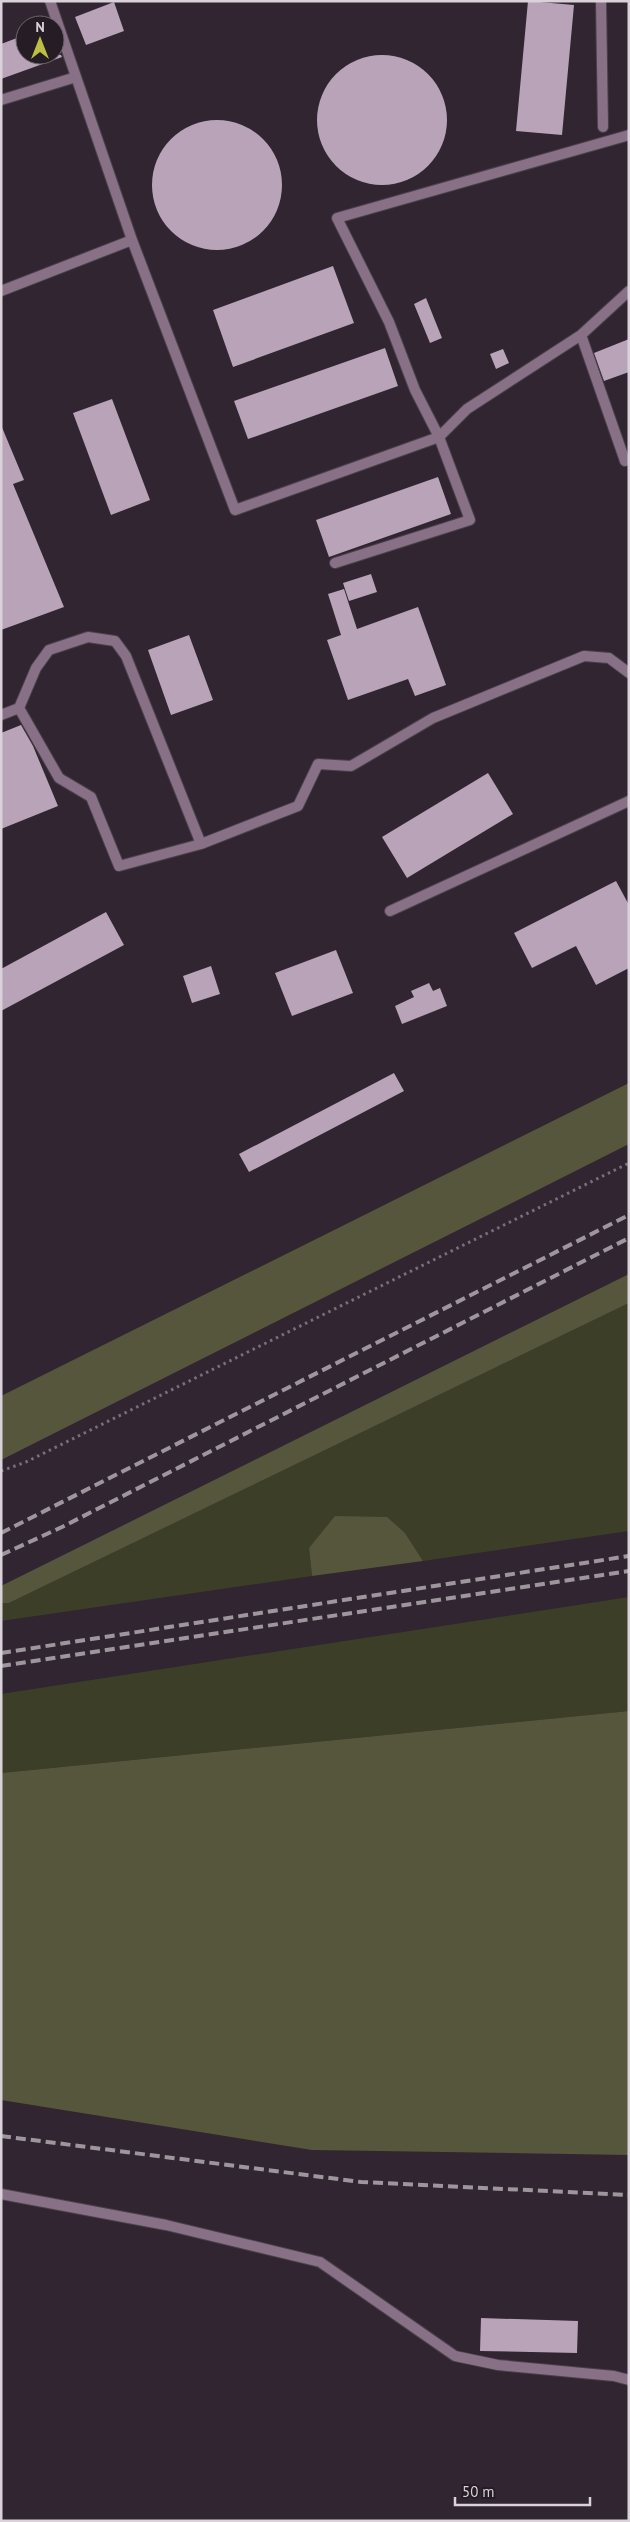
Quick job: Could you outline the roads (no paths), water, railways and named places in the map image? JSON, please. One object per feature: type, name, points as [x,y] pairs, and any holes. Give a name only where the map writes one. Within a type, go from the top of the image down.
[{"type":"lane","points":[[50,1],[132,240],[235,510],[439,437],[467,409],[581,335],[629,290]]},
{"type":"lane","points":[[601,1],[603,127]]},
{"type":"lane","points":[[1,100],[76,77]]},
{"type":"lane","points":[[335,563],[470,520],[439,437],[415,390],[390,322],[337,218],[629,135]]},
{"type":"lane","points":[[1,291],[132,240]]},
{"type":"lane","points":[[581,335],[625,461]]},
{"type":"lane","points":[[1,715],[19,708],[36,668],[49,650],[88,637],[114,641],[126,656],[201,844]]},
{"type":"lane","points":[[19,708],[58,778],[91,797],[119,866],[201,844],[298,806],[318,764],[351,766],[433,718],[584,656],[609,658],[629,673]]},
{"type":"lane","points":[[390,911],[629,801]]},
{"type":"lane","points":[[1,2194],[166,2225],[320,2262],[455,2356],[498,2365],[614,2376],[629,2380]]},
{"type":"railway","points":[[1,1533],[629,1215]]},
{"type":"railway","points":[[1,1555],[62,1527],[629,1238]]},
{"type":"railway","points":[[1,1653],[629,1556]]},
{"type":"railway","points":[[1,1666],[629,1571]]},
{"type":"railway","points":[[1,2136],[361,2182],[629,2195]]}]
